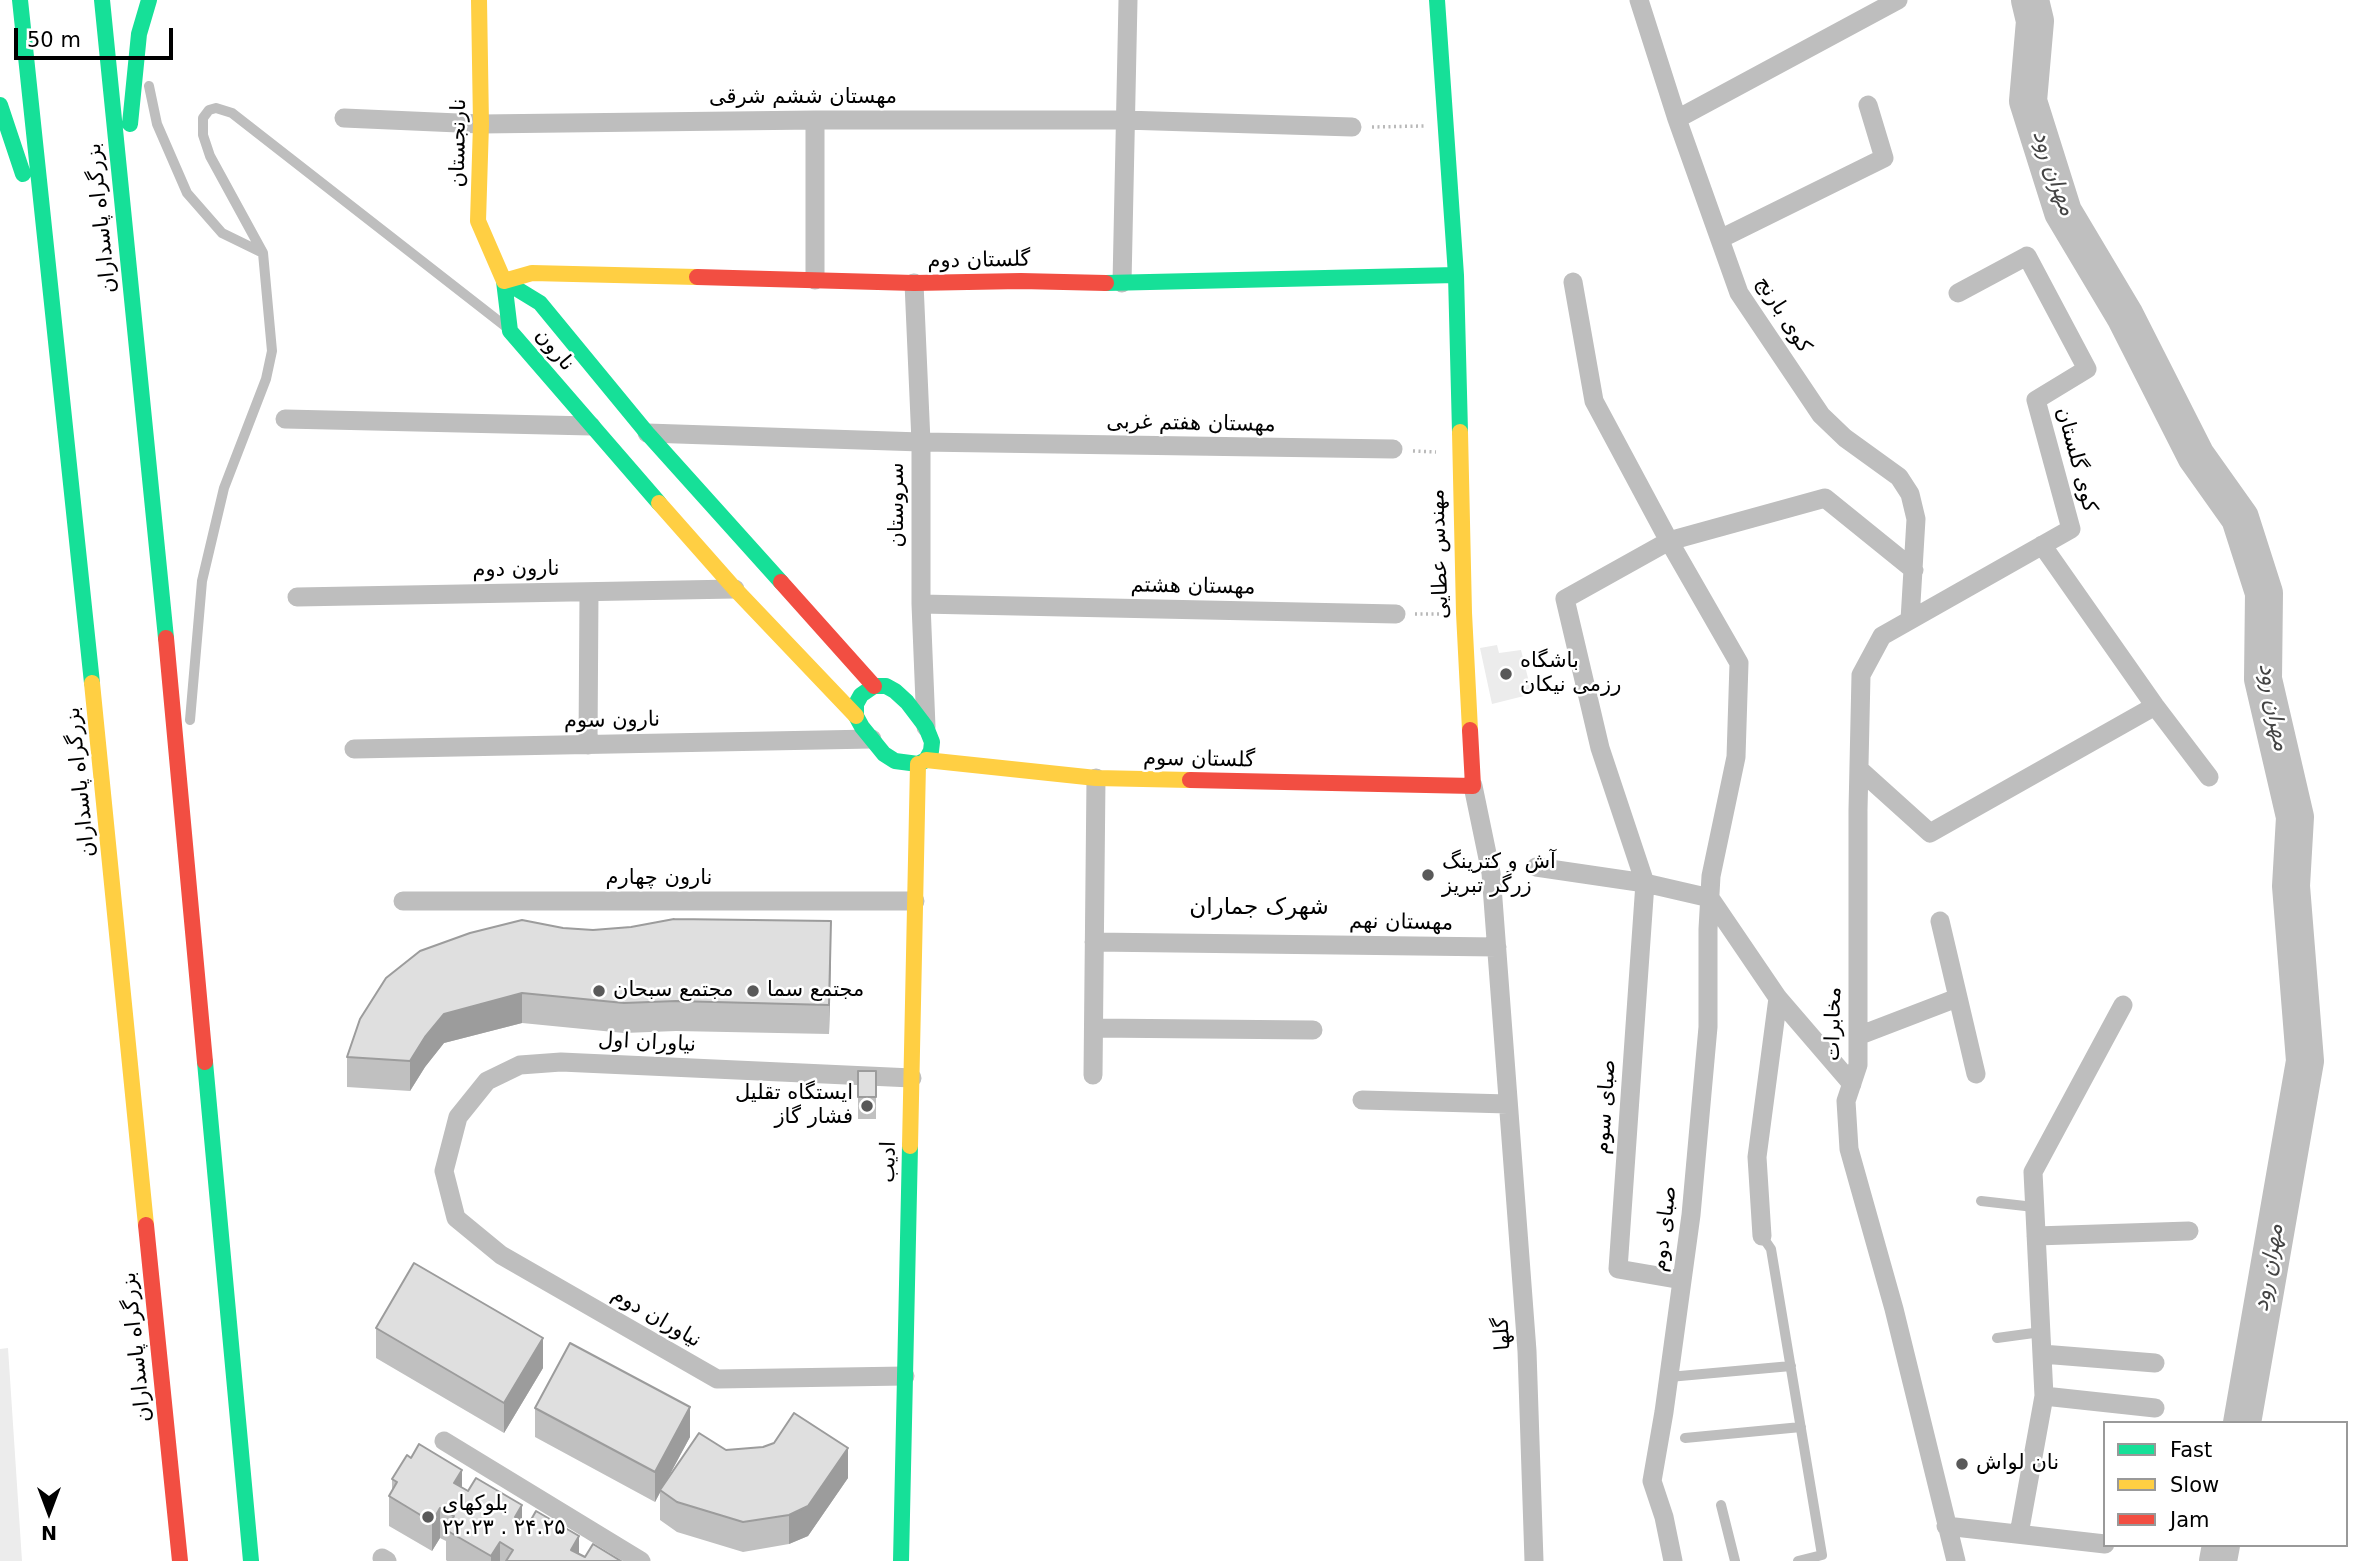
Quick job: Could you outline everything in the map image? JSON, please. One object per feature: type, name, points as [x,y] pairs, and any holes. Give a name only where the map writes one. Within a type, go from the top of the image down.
[{"type":"main road","name":"بزرگراه پاسداران","points":[[20,0],[76,520],[180,1561]]},
{"type":"main road","name":"بزرگراه پاسداران","points":[[102,0],[154,511],[251,1561]]},
{"type":"main road","points":[[121,205],[139,34],[149,0]]},
{"type":"main road","name":"نارنجستان","points":[[479,0],[481,124],[478,221],[504,281]]},
{"type":"main road","name":"مهندس عطایی","points":[[1437,0],[1456,275],[1464,613],[1473,786]]},
{"type":"main road","points":[[0,105],[44,238]]},
{"type":"main road","name":"گلستان دوم","points":[[504,281],[532,273],[914,283],[1122,283],[1456,275]]},
{"type":"main road","name":"نارون","points":[[504,281],[510,331],[735,589],[856,716]]},
{"type":"main road","name":"نارون","points":[[504,281],[540,303],[647,433],[874,686]]},
{"type":"main road","points":[[874,686],[886,686],[895,691],[926,727],[932,742],[931,751],[922,762],[907,765],[884,754],[856,716],[856,704],[861,695],[874,686]]},
{"type":"main road","name":"گلستان سوم","points":[[922,762],[1096,778],[1473,786]]},
{"type":"main road","name":"ادیب","points":[[901,1561],[915,901],[922,762]]},
{"type":"street","points":[[1122,283],[1128,0]]},
{"type":"street","name":"کوی بارنج","points":[[1639,0],[1677,119],[1739,293],[1821,415],[1845,438],[1899,477],[1910,494],[1916,519],[1910,620]]},
{"type":"street","points":[[1677,119],[1898,0]]},
{"type":"street","points":[[1720,239],[1884,158],[1868,105]]},
{"type":"street","name":"مهستان ششم شرقی","points":[[344,118],[481,124],[1124,120],[1352,127]]},
{"type":"street","points":[[815,120],[815,280]]},
{"type":"street","name":"کوی گلستان","points":[[1910,620],[2071,528],[2036,400],[2087,369],[2027,256],[1958,293]]},
{"type":"street","name":"صبای دوم","points":[[1573,282],[1594,401],[1669,541],[1739,663],[1736,757],[1711,876],[1708,1027],[1691,1215],[1652,1481],[1664,1517],[1673,1561]]},
{"type":"street","name":"سروستان","points":[[914,283],[921,442],[921,604],[926,727]]},
{"type":"street","points":[[285,419],[591,426]]},
{"type":"street","name":"مهستان هفتم غربی","points":[[647,433],[921,442],[1393,450]]},
{"type":"street","points":[[1645,883],[1600,748],[1565,599],[1669,541],[1825,498],[1914,570]]},
{"type":"street","points":[[2042,545],[2155,706],[2209,777]]},
{"type":"street","name":"نارون دوم","points":[[297,597],[735,589]]},
{"type":"street","points":[[587,745],[589,592]]},
{"type":"street","name":"مهستان هشتم","points":[[921,604],[1395,614]]},
{"type":"street","name":"مخابرات","points":[[1910,620],[1882,636],[1861,675],[1858,1065],[1846,1101],[1849,1149],[1894,1309],[1956,1561]]},
{"type":"street","points":[[1859,769],[1930,832],[2155,706]]},
{"type":"street","name":"نارون سوم","points":[[354,749],[872,739]]},
{"type":"street","points":[[1093,1075],[1096,778]]},
{"type":"street","name":"مهندس عطایی","points":[[1473,786],[1491,873],[1508,1104]]},
{"type":"street","points":[[1536,867],[1645,883],[1710,898],[1778,998],[1852,1084]]},
{"type":"street","name":"صبای سوم","points":[[1645,883],[1618,1269],[1682,1280]]},
{"type":"street","name":"نارون چهارم","points":[[403,901],[915,901]]},
{"type":"street","points":[[1940,922],[1976,1074]]},
{"type":"street","name":"مهستان نهم","points":[[1094,942],[1497,947]]},
{"type":"street","points":[[1762,1236],[1757,1157],[1778,998]]},
{"type":"street","points":[[1858,1036],[1957,998]]},
{"type":"street","points":[[2019,1534],[2044,1396],[2033,1172],[2123,1005]]},
{"type":"street","points":[[1094,1028],[1313,1030]]},
{"type":"street","name":"نیاوران اول","points":[[444,1171],[457,1117],[487,1081],[520,1065],[561,1062],[912,1078]]},
{"type":"street","points":[[1362,1100],[1508,1104]]},
{"type":"street","name":"گلها","points":[[1508,1104],[1527,1351],[1534,1561]]},
{"type":"street","name":"نیاوران دوم","points":[[444,1171],[456,1218],[501,1255],[717,1379],[905,1376]]},
{"type":"street","points":[[2036,1236],[2189,1231]]},
{"type":"street","points":[[2042,1354],[2155,1363]]},
{"type":"street","points":[[2044,1396],[2155,1408]]},
{"type":"street","points":[[443,1441],[641,1561]]},
{"type":"street","points":[[1946,1526],[2103,1544]]},
{"type":"lane","points":[[139,34],[157,124],[187,193],[222,233],[263,253]]},
{"type":"lane","points":[[189,730],[202,581],[224,488],[266,379],[272,351],[263,253],[210,156],[202,135],[203,118],[209,110],[216,108],[232,113],[510,331]]},
{"type":"lane","points":[[182,811],[188,743]]},
{"type":"lane","points":[[1981,1201],[2034,1207]]},
{"type":"lane","points":[[1762,1236],[1771,1249],[1822,1555],[1798,1561]]},
{"type":"lane","points":[[1997,1338],[2041,1332]]},
{"type":"lane","points":[[1669,1377],[1791,1366]]},
{"type":"lane","points":[[1685,1438],[1801,1427]]},
{"type":"lane","points":[[1720,1505],[1735,1561]]},
{"type":"path","points":[[1352,127],[1445,125]]},
{"type":"path","points":[[1393,450],[1459,453]]},
{"type":"path","points":[[1395,614],[1464,613]]},
{"type":"shaded area","name":"باشگاه رزمی نیکان","points":[[1497,645],[1499,653],[1521,650],[1532,694],[1492,704],[1480,648]]},
{"type":"shaded area","points":[[8,1348],[22,1561],[0,1561],[0,1349]]},
{"type":"building","points":[[674,919],[831,921],[829,1005],[676,1001],[624,1003],[522,993],[444,1014],[410,1061],[347,1057],[360,1019],[386,978],[420,951],[470,933],[522,920],[563,928],[593,930],[631,927]]},
{"type":"building","points":[[858,1071],[876,1071],[876,1097],[858,1097]]},
{"type":"building","points":[[414,1263],[543,1338],[504,1403],[376,1328]]},
{"type":"building","points":[[570,1343],[690,1407],[655,1472],[535,1408]]},
{"type":"building","points":[[794,1413],[848,1448],[808,1506],[789,1515],[743,1522],[677,1502],[660,1490],[699,1433],[726,1450],[763,1447],[774,1443]]},
{"type":"building","points":[[419,1444],[462,1470],[454,1483],[468,1491],[476,1478],[522,1505],[515,1517],[528,1525],[536,1511],[579,1536],[571,1550],[585,1557],[593,1544],[621,1561],[506,1561],[513,1550],[500,1542],[491,1556],[446,1530],[454,1516],[440,1508],[432,1522],[389,1496],[397,1482],[392,1479],[407,1455],[411,1458]]},
{"type":"waterway","name":"مهران رود","points":[[2030,0],[2035,21],[2028,101],[2063,212],[2125,316],[2196,456],[2240,518],[2264,593],[2263,679],[2295,817],[2291,886],[2305,1061],[2242,1421]]},
{"type":"waterway","name":"مهران رود","points":[[2218,1561],[2221,1547]]},
{"type":"traffic: fast","points":[[20,0],[92,683]]},
{"type":"traffic: fast","points":[[102,0],[166,638]]},
{"type":"traffic: fast","points":[[130,124],[139,34],[149,0]]},
{"type":"traffic: fast","points":[[1437,0],[1456,275],[1460,432]]},
{"type":"traffic: fast","points":[[0,105],[23,174]]},
{"type":"traffic: fast","points":[[1106,283],[1456,275]]},
{"type":"traffic: fast","points":[[659,503],[510,331],[504,281],[540,303],[647,433],[781,582]]},
{"type":"traffic: fast","points":[[874,686],[886,686],[895,691],[926,727],[932,742],[926,760],[918,764],[895,761],[884,754],[862,727],[856,716],[856,704],[861,695],[874,686]]},
{"type":"traffic: fast","points":[[205,1062],[251,1561]]},
{"type":"traffic: fast","points":[[901,1561],[910,1146]]},
{"type":"traffic: slow","points":[[479,0],[481,124],[478,221],[504,281],[532,273],[697,277]]},
{"type":"traffic: slow","points":[[1460,432],[1470,730]]},
{"type":"traffic: slow","points":[[659,503],[735,589],[856,716]]},
{"type":"traffic: slow","points":[[92,683],[146,1225]]},
{"type":"traffic: slow","points":[[926,760],[1096,778],[1190,780]]},
{"type":"traffic: slow","points":[[910,1146],[918,764]]},
{"type":"traffic: jam","points":[[697,277],[914,283],[1106,283]]},
{"type":"traffic: jam","points":[[781,582],[874,686]]},
{"type":"traffic: jam","points":[[166,638],[205,1062]]},
{"type":"traffic: jam","points":[[1190,780],[1473,786],[1470,730]]},
{"type":"traffic: jam","points":[[146,1225],[180,1561]]},
{"type":"place","name":"باشگاه رزمی نیکان","points":[[1506,674]]},
{"type":"place","name":"آش و کترینگ زرگر تبریز","points":[[1428,875]]},
{"type":"place","name":"مجتمع سبحان","points":[[599,991]]},
{"type":"place","name":"مجتمع سما","points":[[753,991]]},
{"type":"place","name":"ایستگاه تقلیل فشار گاز","points":[[867,1106]]},
{"type":"place","name":"نان لواش","points":[[1962,1464]]},
{"type":"place","name":"بلوکهای ۲۲.۲۳ . ۲۴.۲۵","points":[[428,1517]]},
{"type":"district","name":"شهرک جماران","points":[[1259,908]]}]
